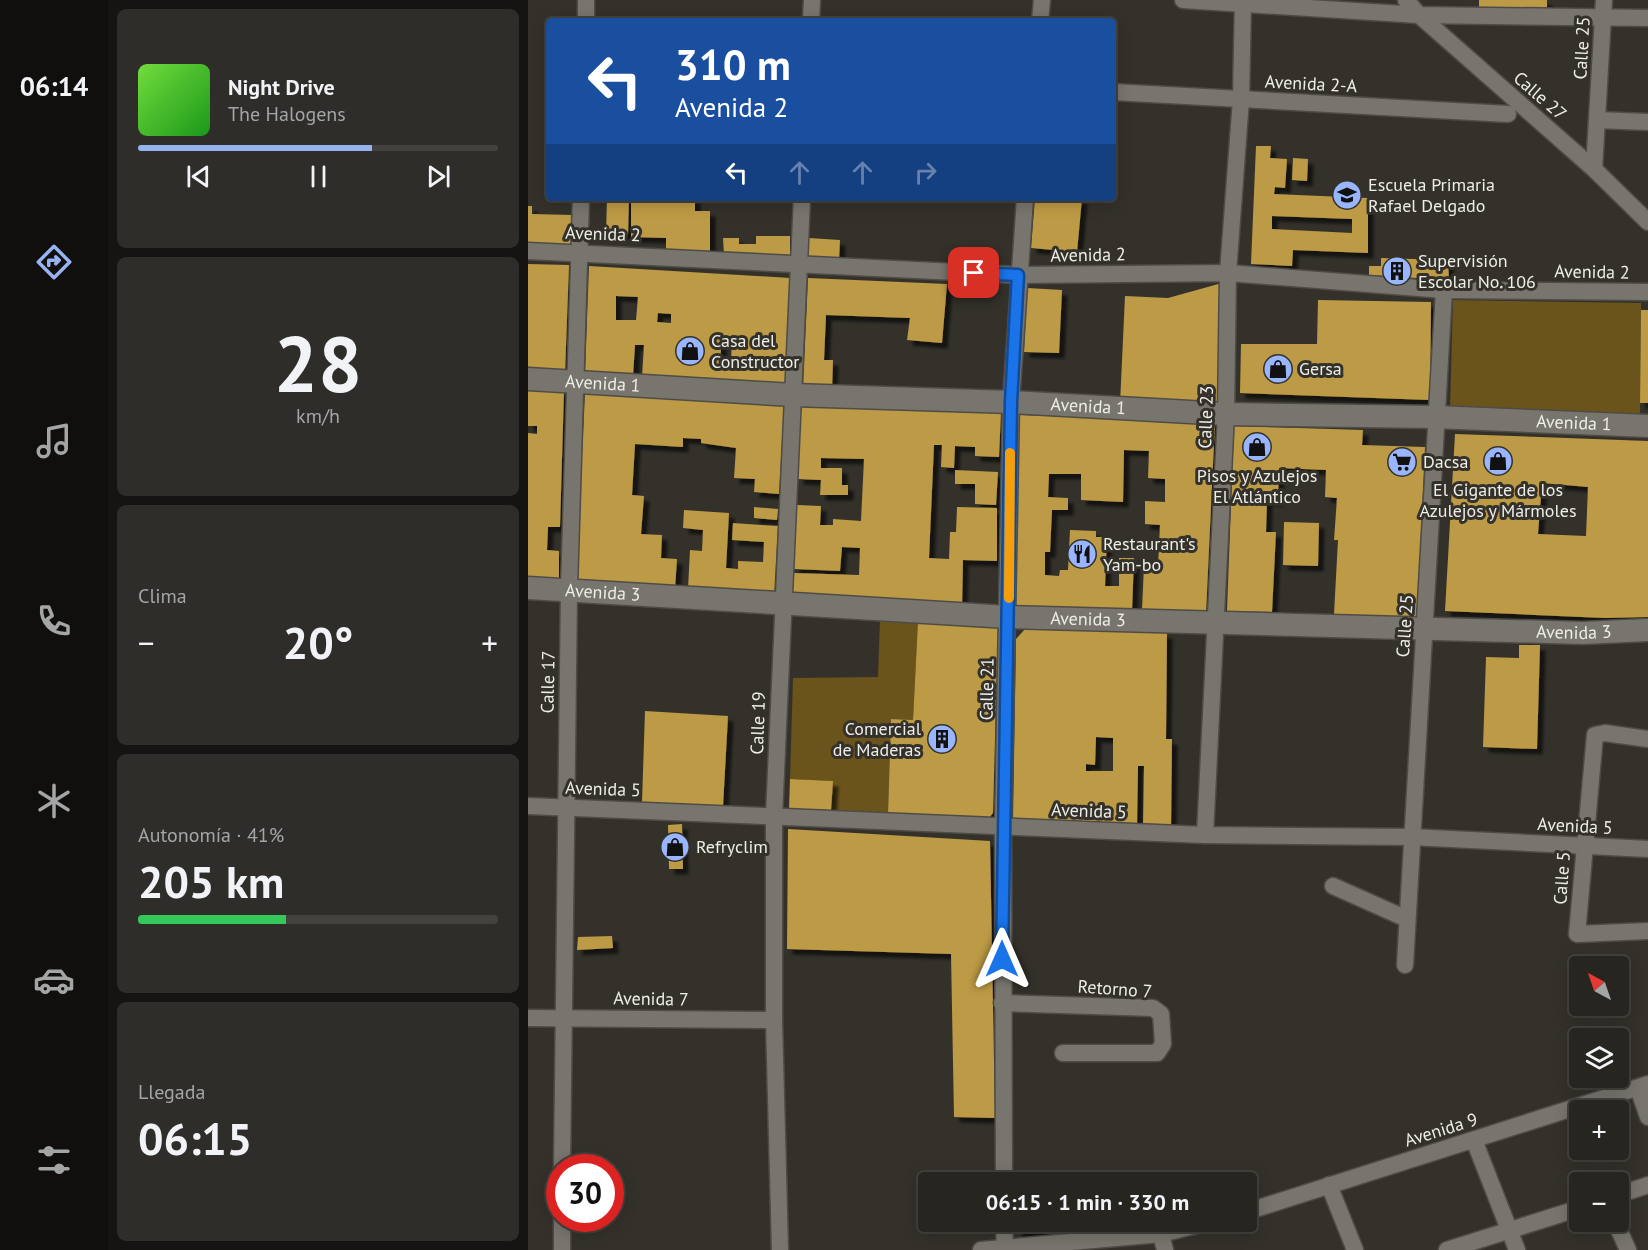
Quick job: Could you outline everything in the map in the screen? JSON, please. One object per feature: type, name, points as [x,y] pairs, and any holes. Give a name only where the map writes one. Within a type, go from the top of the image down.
[{"type":"main road","name":"Avenida 1","points":[[528,379],[576,380],[793,395],[1011,402],[1226,414],[1436,417],[1648,426]]},
{"type":"main road","name":"Avenida 3","points":[[528,588],[1008,618],[1424,627],[1583,633],[1648,630]]},
{"type":"street","points":[[586,0],[586,18]]},
{"type":"street","points":[[811,18],[813,0]]},
{"type":"street","points":[[1040,18],[1042,0]]},
{"type":"street","points":[[1183,0],[1243,2],[1419,15],[1604,8],[1648,18]]},
{"type":"street","name":"Calle 27","points":[[1406,0],[1419,15],[1594,169],[1648,222]]},
{"type":"street","name":"Calle 23","points":[[1205,835],[1226,414],[1228,273],[1241,99],[1243,2]]},
{"type":"street","name":"Calle 25","points":[[1594,169],[1604,8]]},
{"type":"street","name":"Avenida 2-A","points":[[1116,92],[1508,114]]},
{"type":"street","points":[[1598,120],[1648,122]]},
{"type":"street","name":"Calle 17","points":[[562,1154],[569,589],[581,201]]},
{"type":"street","name":"Calle 19","points":[[780,1250],[774,1020],[774,816],[802,201]]},
{"type":"street","name":"Calle 21","points":[[1004,1172],[1003,828],[1011,402],[1025,201]]},
{"type":"street","name":"Avenida 2","points":[[528,251],[1018,275],[1228,273],[1444,290],[1648,292]]},
{"type":"street","name":"Calle 25","points":[[1405,965],[1444,290]]},
{"type":"street","name":"Calle 5","points":[[1648,739],[1605,733],[1595,735],[1583,846],[1577,934],[1648,931]]},
{"type":"street","name":"Avenida 5","points":[[528,806],[1003,828],[1205,835],[1411,837],[1648,849]]},
{"type":"street","points":[[1333,886],[1407,919]]},
{"type":"street","name":"Retorno 7","points":[[1002,1003],[1154,1008],[1161,1014],[1163,1044],[1157,1053],[1063,1053]]},
{"type":"street","name":"Avenida 7","points":[[528,1018],[774,1020]]},
{"type":"street","points":[[1643,1086],[1648,1117]]},
{"type":"street","name":"Avenida 9","points":[[1257,1208],[1643,1086]]},
{"type":"street","points":[[1474,1140],[1507,1231],[1517,1250]]},
{"type":"street","points":[[1329,1185],[1355,1250]]},
{"type":"street","points":[[1629,1191],[1648,1185]]},
{"type":"street","points":[[1446,1250],[1569,1211]]},
{"type":"street","points":[[562,1232],[562,1250]]},
{"type":"street","points":[[1004,1232],[1005,1249]]},
{"type":"street","points":[[981,1250],[1163,1242],[1187,1232]]},
{"type":"street","points":[[1620,1232],[1628,1250]]},
{"type":"shaded area","points":[[1453,300],[1641,303],[1640,415],[1450,409]]},
{"type":"shaded area","points":[[880,619],[918,621],[913,720],[891,719],[888,814],[831,810],[832,781],[790,779],[793,678],[878,677]]},
{"type":"building","points":[[1479,0],[1547,0],[1547,11],[1479,10]]},
{"type":"building","points":[[1256,146],[1271,146],[1270,158],[1287,159],[1285,188],[1275,187],[1274,194],[1368,198],[1368,253],[1293,250],[1292,266],[1251,264]],"holes":[[[1272,216],[1352,219],[1352,233],[1272,229]]]},
{"type":"building","points":[[1293,158],[1308,159],[1307,181],[1292,180]]},
{"type":"building","points":[[607,201],[629,201],[628,235],[606,234]]},
{"type":"building","points":[[631,201],[695,201],[695,211],[710,211],[710,254],[666,253],[666,238],[631,237]]},
{"type":"building","points":[[1035,201],[1082,201],[1077,252],[1031,248]]},
{"type":"building","points":[[528,206],[532,206],[532,214],[572,215],[571,246],[528,245]]},
{"type":"building","points":[[756,236],[790,236],[790,257],[724,255],[723,238],[739,238],[739,244],[756,244]]},
{"type":"building","points":[[809,238],[840,240],[839,260],[808,258]]},
{"type":"building","name":"Supervisión Escolar No. 106","points":[[1381,258],[1448,260],[1449,280],[1369,275],[1369,266],[1381,266]]},
{"type":"building","points":[[528,264],[569,265],[565,373],[528,372]]},
{"type":"building","points":[[589,266],[791,278],[785,388],[642,377],[644,345],[635,345],[633,376],[585,373]],"holes":[[[616,296],[638,297],[636,320],[616,320]],[[658,313],[671,314],[671,323],[657,322]],[[722,336],[732,336],[731,363],[720,362]]]},
{"type":"building","points":[[808,278],[947,284],[942,343],[907,340],[910,318],[826,315],[824,360],[833,360],[832,390],[803,388]]},
{"type":"building","points":[[1222,283],[1219,406],[1120,404],[1125,296],[1168,298]]},
{"type":"building","points":[[1027,288],[1062,290],[1059,353],[1024,352]]},
{"type":"building","points":[[1318,300],[1431,302],[1430,400],[1240,393],[1241,344],[1317,344]]},
{"type":"building","points":[[1641,310],[1648,310],[1648,403],[1640,403]]},
{"type":"building","points":[[528,390],[564,391],[560,527],[548,527],[547,550],[559,551],[559,578],[528,577],[528,433],[537,434],[537,426],[528,426]]},
{"type":"building","points":[[585,393],[784,406],[779,494],[754,492],[755,479],[734,478],[736,448],[701,443],[701,439],[683,438],[683,447],[635,444],[632,495],[644,496],[641,534],[662,535],[661,558],[677,559],[675,588],[576,582]]},
{"type":"building","points":[[801,404],[1001,412],[999,457],[975,456],[975,447],[955,446],[954,468],[941,467],[942,445],[934,445],[929,558],[949,559],[950,532],[956,532],[957,507],[997,508],[997,561],[963,560],[962,608],[792,600],[794,573],[859,575],[860,548],[842,547],[840,571],[794,569],[797,505],[821,506],[820,525],[833,525],[833,519],[861,521],[864,459],[821,458],[821,468],[842,468],[842,485],[848,485],[848,495],[820,495],[821,480],[798,479]]},
{"type":"building","points":[[1019,415],[1215,422],[1206,613],[1142,610],[1144,565],[1158,565],[1160,525],[1145,524],[1145,501],[1165,502],[1165,479],[1148,478],[1149,451],[1124,450],[1123,502],[1081,500],[1081,474],[1049,474],[1048,497],[1068,498],[1068,510],[1052,510],[1050,552],[1045,552],[1045,575],[1059,576],[1060,570],[1068,570],[1070,530],[1096,531],[1096,537],[1107,537],[1105,586],[1119,586],[1119,558],[1134,558],[1132,611],[1016,607]]},
{"type":"building","points":[[1234,426],[1363,430],[1362,445],[1425,447],[1417,618],[1334,614],[1338,540],[1334,540],[1337,498],[1325,497],[1326,470],[1279,468],[1278,501],[1267,500],[1266,532],[1276,532],[1272,612],[1227,611]]},
{"type":"building","points":[[1455,434],[1648,441],[1648,617],[1605,618],[1445,611]],"holes":[[[1542,483],[1588,487],[1586,536],[1538,534]]]},
{"type":"building","points":[[955,470],[998,472],[996,505],[975,504],[975,484],[955,484]]},
{"type":"building","points":[[754,507],[778,509],[777,520],[754,518]]},
{"type":"building","points":[[684,510],[729,513],[726,568],[738,569],[738,561],[763,562],[764,542],[732,540],[733,523],[778,526],[774,595],[688,589],[690,550],[702,551],[703,530],[683,528]]},
{"type":"building","points":[[1284,522],[1319,523],[1318,566],[1283,565]]},
{"type":"building","points":[[918,621],[998,626],[993,813],[989,818],[888,814],[891,719],[913,720]]},
{"type":"building","points":[[1025,629],[1167,633],[1166,739],[1172,739],[1171,829],[1143,827],[1144,766],[1138,766],[1137,827],[1013,821],[1016,639]],"holes":[[[1096,737],[1113,738],[1113,771],[1086,771],[1086,764],[1095,765]]]},
{"type":"building","points":[[1519,645],[1540,645],[1537,749],[1483,747],[1486,657],[1519,658]]},
{"type":"building","points":[[645,711],[728,716],[723,806],[642,802]]},
{"type":"building","points":[[790,779],[833,781],[831,810],[789,809]]},
{"type":"building","name":"Refryclim","points":[[682,824],[683,869],[669,869],[668,825]]},
{"type":"building","points":[[788,829],[990,841],[995,1118],[954,1117],[951,954],[787,949]]},
{"type":"building","points":[[612,936],[613,948],[577,950],[578,937]]},
{"type":"building","points":[[1017,1232],[1047,1232],[1047,1234],[1017,1234]]},
{"type":"slow traffic","points":[[1009,598],[1010,453]]},
{"type":"place","name":"Escuela Primaria Rafael Delgado","points":[[1347,195]]},
{"type":"place","name":"Supervisión Escolar No. 106","points":[[1397,271]]},
{"type":"place","name":"Casa del Constructor","points":[[690,351]]},
{"type":"place","name":"Gersa","points":[[1278,369]]},
{"type":"place","name":"Pisos y Azulejos El Atlántico","points":[[1257,447]]},
{"type":"place","name":"El Gigante de los Azulejos y Mármoles","points":[[1498,461]]},
{"type":"place","name":"Dacsa","points":[[1402,462]]},
{"type":"place","name":"Restaurant's Yam-bo","points":[[1082,554]]},
{"type":"place","name":"Comercial de Maderas","points":[[942,739]]},
{"type":"place","name":"Refryclim","points":[[675,847]]},
{"type":"route","points":[[974,273],[1018,275],[1011,402],[1002,959]]}]
